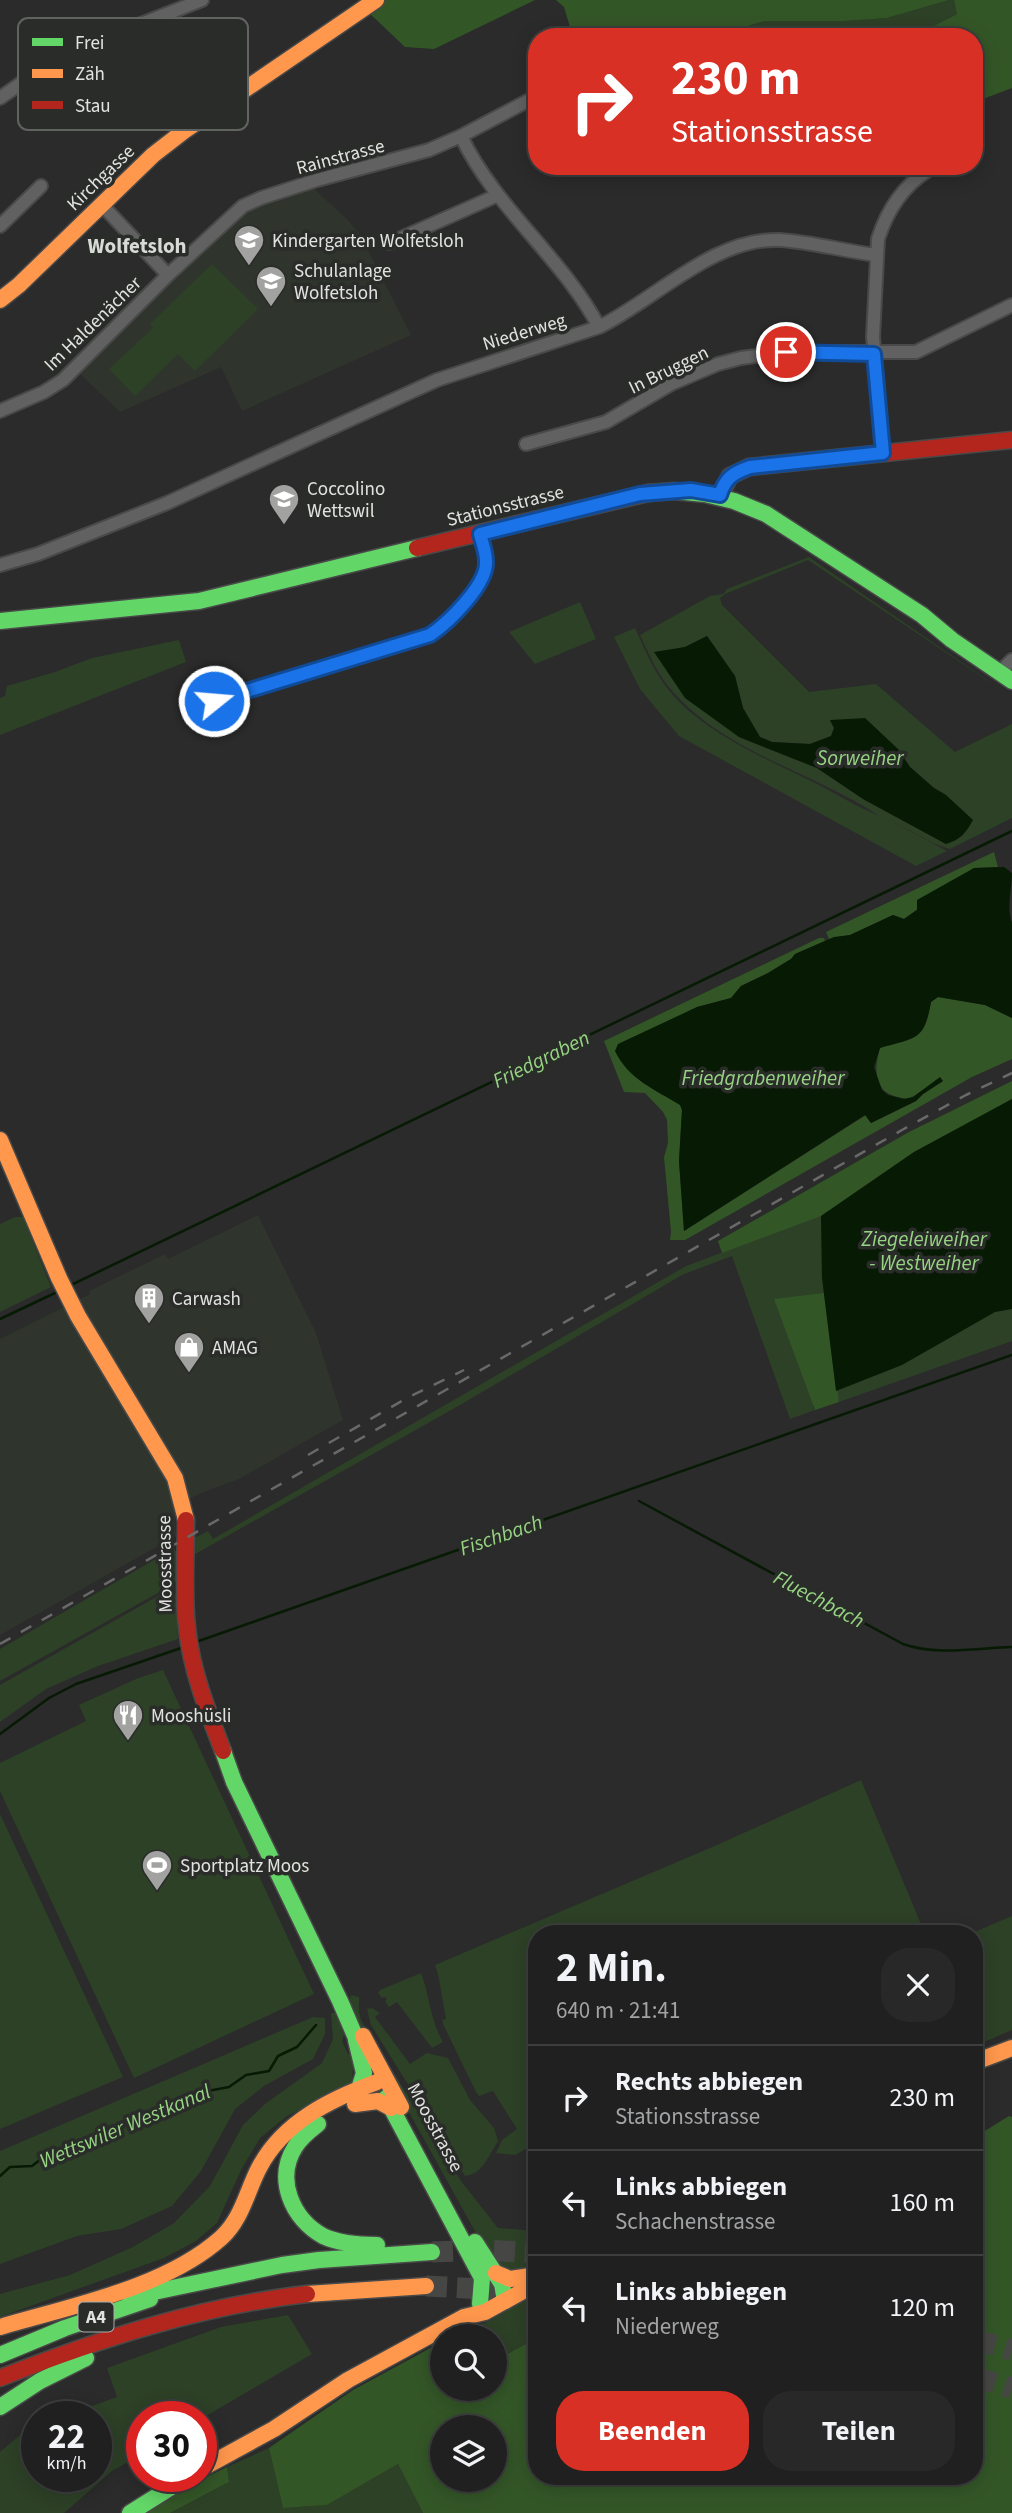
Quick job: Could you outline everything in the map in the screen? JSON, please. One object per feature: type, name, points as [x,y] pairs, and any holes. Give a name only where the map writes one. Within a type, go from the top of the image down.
[{"type":"main road","name":"Kirchgasse","points":[[248,87],[376,0]]},
{"type":"main road","name":"Kirchgasse","points":[[0,299],[19,285],[153,155],[185,130]]},
{"type":"main road","points":[[720,495],[725,480],[750,467],[1012,440]]},
{"type":"main road","name":"Stationsstrasse","points":[[0,621],[199,601],[640,494],[691,490],[720,495],[748,505],[789,528],[922,615],[952,640],[1006,677]]},
{"type":"main road","name":"Moosstrasse","points":[[0,1140],[78,1316],[175,1478],[186,1520],[185,1607],[191,1651],[203,1699],[234,1782],[340,2001],[356,2040],[474,2241],[496,2273],[502,2296]]},
{"type":"main road","name":"Moosstrasse","points":[[340,2001],[345,2005],[391,2108],[470,2254],[483,2285],[480,2304]]},
{"type":"main road","points":[[356,2040],[364,2073],[357,2096]]},
{"type":"main road","points":[[983,2059],[1012,2048]]},
{"type":"main road","points":[[0,2327],[148,2279],[210,2247],[223,2236],[239,2215],[273,2144],[296,2123],[381,2083]]},
{"type":"main road","points":[[357,2096],[378,2101],[391,2108]]},
{"type":"main road","name":"A4","points":[[0,2355],[65,2328],[194,2283],[269,2267],[432,2248],[352,2244],[334,2240],[306,2224],[291,2204],[286,2190],[285,2170],[297,2141],[310,2128],[357,2096]]},
{"type":"main road","name":"Moosstrasse","points":[[470,2254],[502,2296]]},
{"type":"main road","points":[[496,2273],[510,2279],[528,2278]]},
{"type":"main road","points":[[0,2336],[135,2295],[194,2283]]},
{"type":"main road","name":"A4","points":[[0,2378],[116,2336],[192,2314],[326,2292],[426,2286]]},
{"type":"main road","points":[[464,2318],[480,2304],[528,2287]]},
{"type":"main road","points":[[217,2460],[274,2429],[348,2380],[464,2318],[485,2312],[502,2296]]},
{"type":"main road","points":[[0,2407],[40,2381],[73,2364],[192,2314]]},
{"type":"main road","points":[[130,2513],[163,2492]]},
{"type":"street","points":[[156,18],[201,0]]},
{"type":"street","points":[[0,98],[18,85]]},
{"type":"street","name":"Rainstrasse","points":[[168,275],[229,218],[252,202],[317,180],[407,158],[461,136],[528,101]]},
{"type":"street","points":[[461,136],[469,153],[498,195],[575,289],[598,327]]},
{"type":"street","points":[[883,453],[874,354],[876,255],[883,224],[891,208],[911,181],[921,175]]},
{"type":"street","points":[[0,226],[41,186]]},
{"type":"street","points":[[390,243],[498,195]]},
{"type":"street","points":[[102,205],[168,275]]},
{"type":"street","name":"Niederweg","points":[[0,565],[38,554],[167,503],[437,380],[598,327],[627,312],[700,264],[740,245],[779,240],[876,255]]},
{"type":"street","name":"Im Haldenächer","points":[[0,411],[44,392],[63,380],[168,275]]},
{"type":"street","name":"In Bruggen","points":[[526,444],[606,422],[694,373],[741,358],[786,352],[916,352],[1012,305]]},
{"type":"street","points":[[214,701],[430,635],[450,620],[481,580],[486,561],[480,534]]},
{"type":"street","points":[[1006,677],[1012,660]]},
{"type":"shaded area","points":[[949,0],[954,0],[957,14],[930,28],[742,28],[764,21],[887,18]]},
{"type":"shaded area","name":"Schulanlage Wolfetsloh","points":[[312,187],[348,220],[361,236],[411,335],[242,411],[221,367],[120,412],[80,374],[79,371],[235,218],[255,206]]},
{"type":"shaded area","points":[[212,264],[258,309],[195,371],[178,354],[135,396],[109,369],[153,328],[150,324]]},
{"type":"shaded area","points":[[809,557],[1012,697],[808,560],[720,598],[722,605],[809,692],[876,684],[955,752],[1012,724],[1012,818],[950,849],[882,816],[947,851],[916,866],[679,736],[640,689],[614,637],[635,628],[652,665],[665,685],[678,701],[712,729],[878,815],[714,728],[690,709],[668,686],[640,635],[710,596],[723,594],[727,589]],"holes":[[[707,636],[735,676],[743,708],[760,737],[772,742],[810,744],[831,736],[834,728],[830,721],[898,749],[910,767],[946,795],[946,844],[863,799],[817,768],[739,737],[655,653],[685,647]]]},
{"type":"shaded area","points":[[580,602],[596,639],[535,664],[509,632]]},
{"type":"shaded area","points":[[179,640],[186,662],[0,735],[0,698],[5,696],[7,686],[92,658]]},
{"type":"shaded area","name":"Ziegeleiweiher - Westweiher","points":[[1012,1086],[1012,1341],[839,1402],[837,1397],[813,1406],[815,1410],[790,1419],[732,1256],[682,1275],[460,1405],[190,1557],[191,1540],[208,1531],[213,1539],[686,1266],[745,1244]]},
{"type":"shaded area","points":[[258,1215],[316,1333],[343,1420],[239,1479],[201,1493],[174,1507],[176,1536],[0,1635],[0,1339],[165,1254],[168,1259]]},
{"type":"shaded area","points":[[15,1217],[23,1217],[51,1287],[0,1312],[0,1224]]},
{"type":"shaded area","points":[[173,1549],[176,1551],[174,1584],[0,1681],[0,1649]]},
{"type":"shaded area","points":[[172,1592],[176,1594],[178,1639],[98,1666],[46,1689],[0,1722],[0,1685],[158,1596]]},
{"type":"shaded area","name":"Sportplatz Moos","points":[[163,1670],[314,1994],[134,2078],[0,1791],[0,1763],[86,1721],[79,1705]]},
{"type":"shaded area","points":[[861,1780],[921,1925],[529,1925]]},
{"type":"shaded area","points":[[0,1814],[123,2077],[0,2129]]},
{"type":"shaded area","points":[[1012,1916],[1012,2030],[983,2043],[983,1928]]},
{"type":"shaded area","points":[[528,1925],[528,2148],[515,2155],[496,2153],[502,2140],[517,2129],[493,2091],[479,2096],[476,2092],[443,2024],[442,2020],[446,2019],[435,1965]]},
{"type":"shaded area","points":[[421,1973],[435,2025],[443,2042],[432,2048],[397,2002],[389,2007],[385,2001],[387,1999],[378,1993]]},
{"type":"shaded area","points":[[351,1995],[359,1997],[361,2020],[461,2181],[498,2228],[528,2230],[528,2269],[512,2275],[491,2260],[349,2001]]},
{"type":"shaded area","points":[[372,2008],[380,2013],[375,2017],[410,2064],[427,2053],[448,2058],[470,2100],[494,2128],[498,2141],[485,2163],[476,2172],[465,2176],[371,2025],[367,2009]]},
{"type":"shaded area","points":[[331,2013],[336,2013],[344,2035],[342,2041],[348,2054],[354,2056],[352,2081],[342,2091],[287,2116],[260,2138],[242,2168],[217,2223],[196,2241],[164,2258],[0,2317],[0,2294],[70,2275],[133,2247],[174,2223],[210,2186],[243,2125],[265,2104],[322,2063],[333,2039]]},
{"type":"shaded area","points":[[313,2017],[325,2018],[325,2034],[313,2059],[264,2086],[235,2109],[201,2171],[172,2206],[121,2229],[77,2236],[0,2264],[0,2151]]},
{"type":"shaded area","points":[[528,2297],[528,2343],[507,2354],[507,2324],[482,2324]]},
{"type":"shaded area","points":[[288,2315],[312,2354],[217,2410],[217,2401],[126,2401],[126,2463],[112,2471],[112,2401],[106,2401],[117,2397],[107,2368],[221,2327]]},
{"type":"shaded area","points":[[21,2434],[21,2492],[88,2492],[64,2513],[0,2513],[0,2452]]},
{"type":"shaded area","points":[[269,2448],[283,2508],[327,2505],[398,2464],[423,2513],[170,2513],[210,2492],[217,2492],[217,2488],[229,2482],[227,2467]]},
{"type":"green space","points":[[366,0],[535,0],[434,49],[405,47],[367,11]]},
{"type":"green space","points":[[556,0],[949,0],[887,18],[764,21],[742,28],[570,28],[564,7]]},
{"type":"green space","points":[[954,0],[1012,0],[1012,88],[983,99],[983,28],[930,28],[957,14]]},
{"type":"green space","points":[[994,852],[998,867],[974,868],[904,919],[893,915],[850,935],[829,939],[826,932]]},
{"type":"green space","points":[[819,938],[824,938],[825,941],[795,954],[768,973],[741,986],[731,998],[697,1007],[616,1051],[635,1076],[681,1105],[679,1161],[684,1231],[866,1115],[871,1123],[916,1101],[943,1081],[912,1097],[902,1098],[884,1090],[876,1071],[880,1048],[916,1036],[925,1025],[931,1002],[938,997],[985,1005],[1012,1018],[1012,1059],[972,1077],[685,1240],[670,1240],[664,1157],[668,1143],[667,1120],[645,1093],[624,1092],[604,1041]]},
{"type":"green space","points":[[1012,1081],[1012,1099],[914,1152],[821,1216],[722,1253],[718,1241],[909,1132]]},
{"type":"green space","points":[[824,1293],[839,1402],[815,1410],[774,1299]]},
{"type":"green space","points":[[1009,2116],[1012,2117],[1012,2513],[423,2513],[398,2464],[327,2505],[283,2508],[269,2448],[353,2390],[430,2348],[430,2401],[507,2401],[507,2354],[528,2343],[528,2485],[983,2485],[983,2132]]},
{"type":"green space","points":[[227,2467],[229,2482],[217,2488],[217,2472]]},
{"type":"green space","points":[[177,2492],[210,2492],[170,2513],[144,2513]]},
{"type":"water","name":"Sorweiher","points":[[707,636],[735,676],[743,708],[760,737],[772,742],[810,744],[831,736],[834,728],[830,720],[865,718],[898,749],[910,767],[973,820],[968,829],[959,838],[946,844],[863,799],[817,768],[739,737],[685,698],[654,652],[685,647]]},
{"type":"water","name":"Friedgrabenweiher","points":[[1004,867],[1012,873],[1009,904],[1012,923],[1012,1018],[985,1005],[938,997],[931,1002],[921,1031],[910,1039],[880,1048],[874,1067],[882,1090],[888,1095],[904,1099],[913,1097],[940,1077],[943,1081],[916,1101],[871,1123],[865,1115],[684,1231],[679,1161],[682,1110],[680,1105],[643,1083],[627,1069],[615,1051],[618,1044],[697,1007],[731,998],[741,986],[768,973],[795,954],[834,937],[850,935],[893,915],[904,919],[917,910],[917,900],[974,868]]},
{"type":"water","name":"Ziegeleiweiher - Westweiher","points":[[1012,1099],[1012,1309],[995,1312],[902,1365],[836,1391],[822,1278],[821,1216],[914,1152]]},
{"type":"waterway","name":"Friedgraben","points":[[69,1286],[1012,831]]},
{"type":"waterway","name":"Friedgraben","points":[[0,1319],[55,1293]]},
{"type":"waterway","name":"Fischbach","points":[[196,1642],[1012,1355]]},
{"type":"waterway","name":"Fluechbach","points":[[639,1501],[903,1644],[929,1650],[1012,1647]]},
{"type":"waterway","name":"Fischbach","points":[[0,1734],[49,1698],[76,1684],[184,1647]]},
{"type":"waterway","name":"Wettswiler Westkanal","points":[[0,2176],[10,2167],[32,2166],[46,2155],[65,2155],[76,2145],[89,2146],[104,2133],[140,2116],[160,2114],[197,2093],[229,2087],[246,2075],[269,2071],[278,2056],[297,2047],[316,2025]]},
{"type":"tunnel","points":[[432,2252],[485,2250],[528,2252]]},
{"type":"tunnel","points":[[426,2286],[522,2291]]},
{"type":"tunnel","points":[[983,2342],[1012,2350]]},
{"type":"tunnel","points":[[983,2379],[1012,2388]]},
{"type":"railway","points":[[0,1644],[902,1130],[1012,1073]]},
{"type":"railway","points":[[308,1455],[407,1398],[464,1370]]},
{"type":"traffic: fast","points":[[648,493],[674,491],[705,494],[734,501],[766,514],[922,615],[952,640],[1012,681]]},
{"type":"traffic: fast","points":[[0,621],[199,601],[417,548]]},
{"type":"traffic: fast","points":[[223,1751],[234,1782],[362,2052]]},
{"type":"traffic: fast","points":[[356,2040],[364,2073],[359,2089]]},
{"type":"traffic: fast","points":[[386,2098],[482,2278],[480,2304]]},
{"type":"traffic: fast","points":[[318,2124],[300,2140],[289,2159],[287,2185],[295,2209],[312,2229],[323,2236],[350,2244],[377,2245]]},
{"type":"traffic: fast","points":[[475,2242],[502,2284],[505,2301]]},
{"type":"traffic: fast","points":[[130,2297],[282,2265],[432,2252]]},
{"type":"traffic: fast","points":[[0,2355],[65,2328],[150,2299]]},
{"type":"traffic: fast","points":[[0,2407],[40,2381],[86,2358]]},
{"type":"traffic: fast","points":[[130,2513],[163,2492]]},
{"type":"traffic: slow","points":[[248,87],[376,0]]},
{"type":"traffic: slow","points":[[0,300],[19,285],[153,155],[185,130]]},
{"type":"traffic: slow","points":[[0,1140],[78,1316],[175,1478],[186,1520]]},
{"type":"traffic: slow","points":[[363,2036],[401,2107]]},
{"type":"traffic: slow","points":[[983,2059],[1012,2048]]},
{"type":"traffic: slow","points":[[0,2327],[145,2283],[198,2255],[221,2238],[234,2222],[259,2168],[281,2138],[310,2114],[377,2082]]},
{"type":"traffic: slow","points":[[355,2104],[378,2101],[391,2108]]},
{"type":"traffic: slow","points":[[496,2273],[510,2279],[528,2276]]},
{"type":"traffic: slow","points":[[307,2294],[426,2286]]},
{"type":"traffic: slow","points":[[217,2460],[274,2429],[348,2380],[464,2317],[485,2312],[528,2288]]},
{"type":"traffic: jam","points":[[720,495],[730,476],[749,467],[1012,440]]},
{"type":"traffic: jam","points":[[417,548],[648,493]]},
{"type":"traffic: jam","points":[[186,1520],[185,1601],[189,1643],[201,1691],[223,1751]]},
{"type":"traffic: jam","points":[[0,2378],[151,2326],[228,2307],[307,2294]]},
{"type":"place","name":"Kindergarten Wolfetsloh","points":[[249,267]]},
{"type":"place","name":"Schulanlage Wolfetsloh","points":[[271,308]]},
{"type":"place","name":"Coccolino Wettswil","points":[[284,526]]},
{"type":"place","name":"Carwash","points":[[149,1325]]},
{"type":"place","name":"AMAG","points":[[189,1374]]},
{"type":"place","name":"Mooshüsli","points":[[128,1742]]},
{"type":"place","name":"Sportplatz Moos","points":[[157,1892]]},
{"type":"district","name":"Wolfetsloh","points":[[137,246]]},
{"type":"route","points":[[214,701],[430,635],[457,613],[481,580],[486,561],[480,534],[640,494],[691,490],[720,495],[725,480],[750,467],[883,453],[874,354],[786,352]]}]
